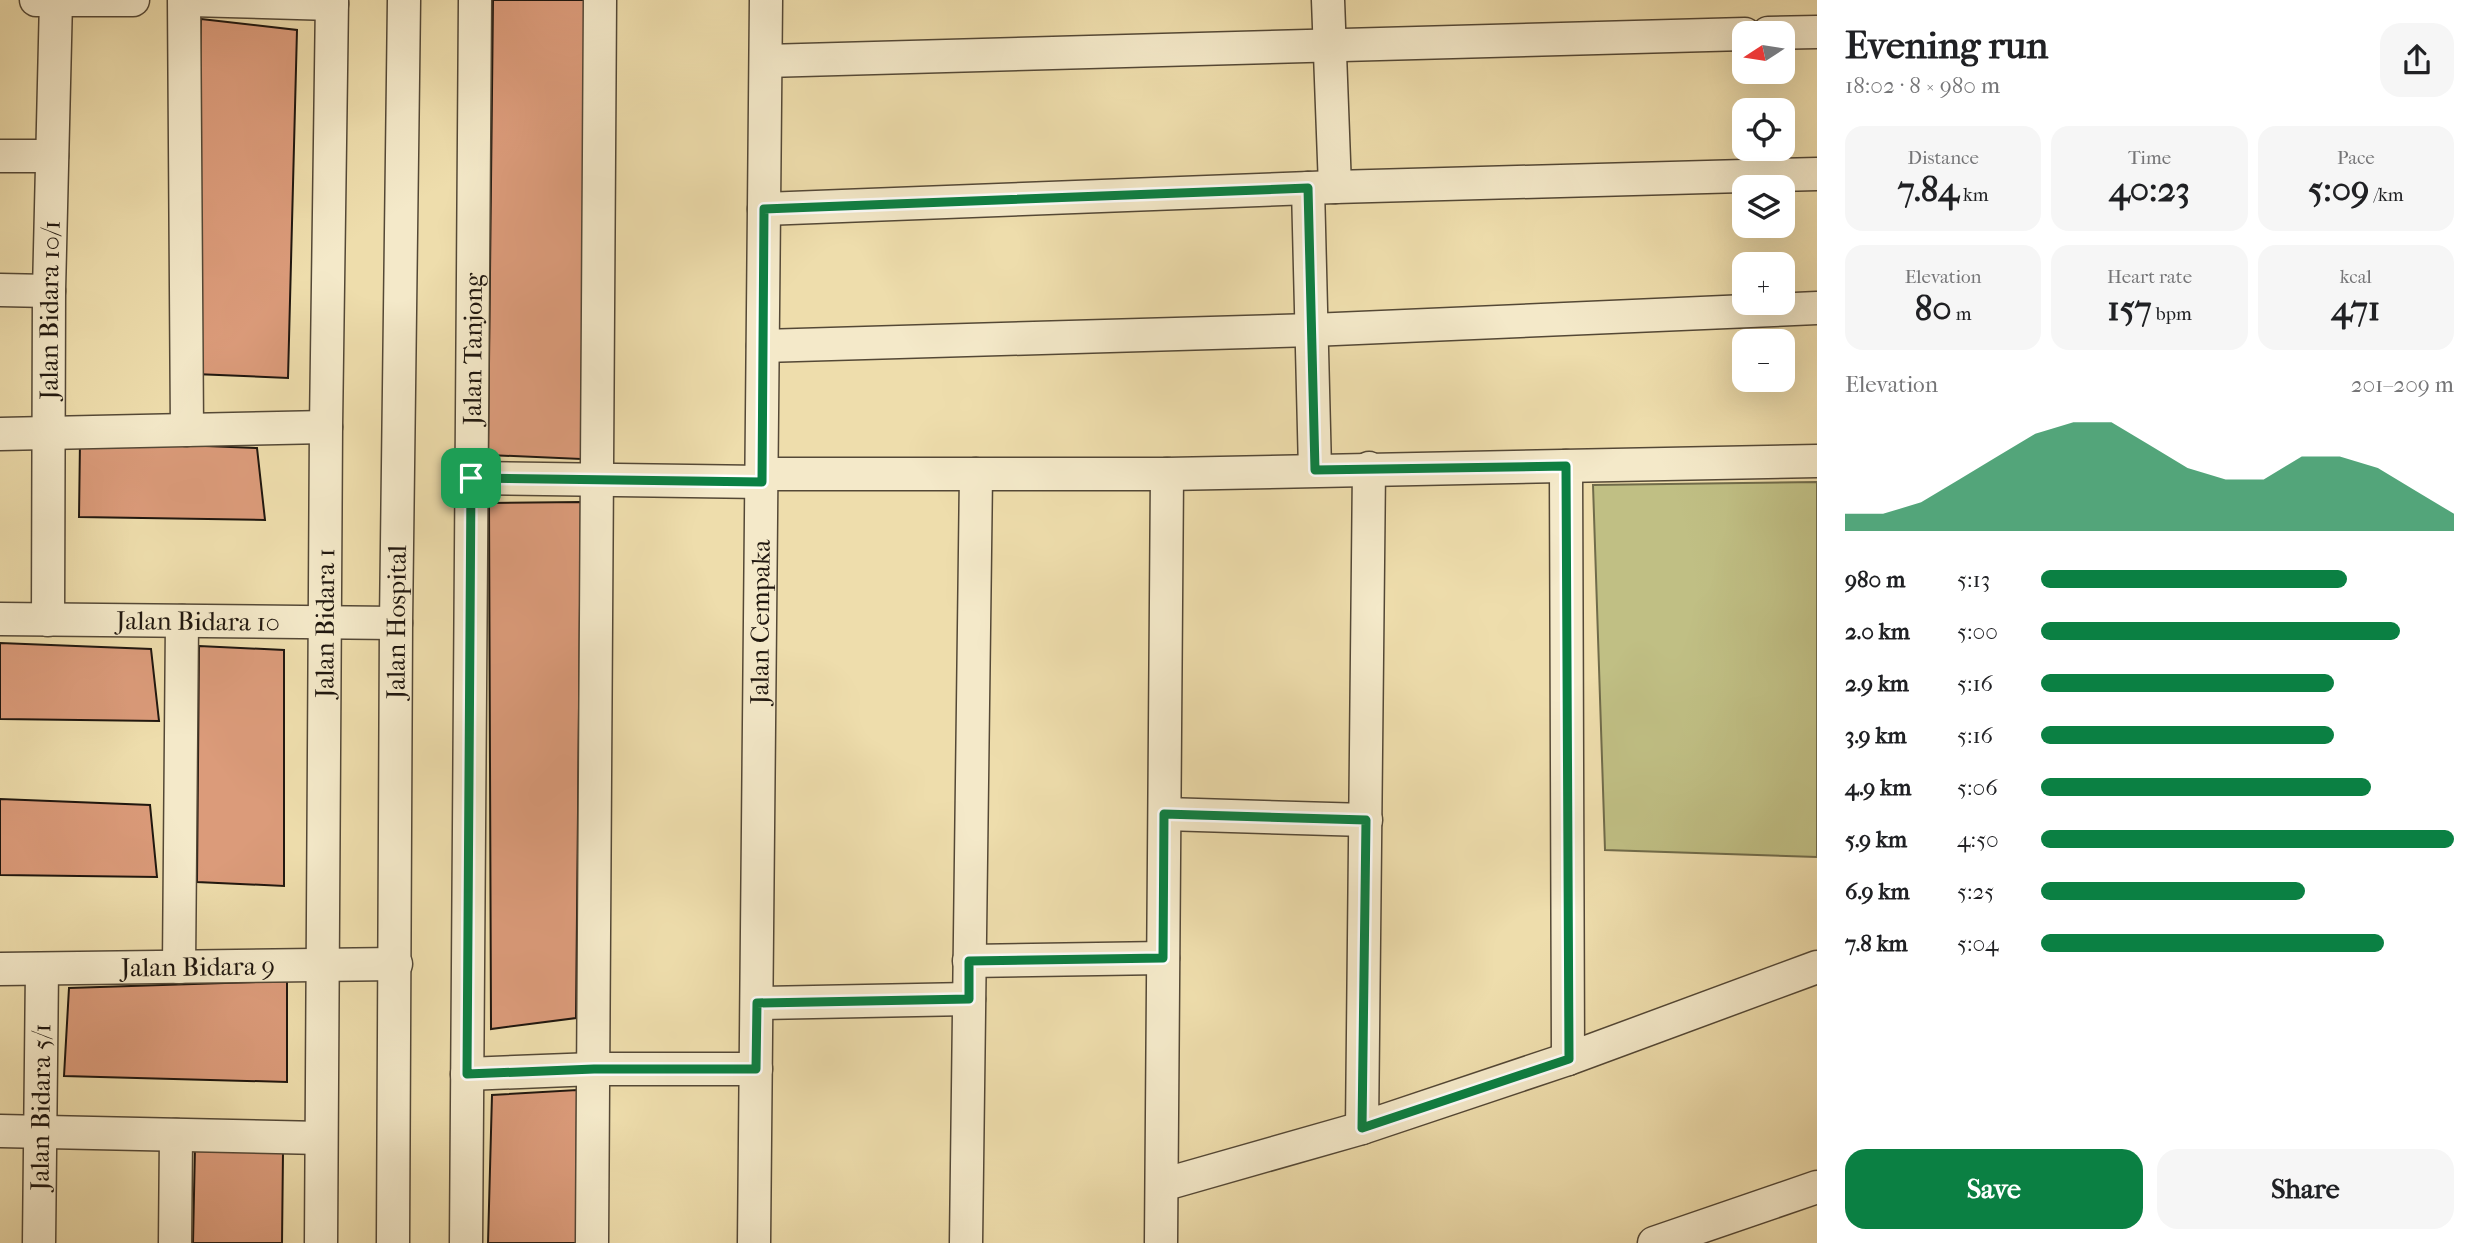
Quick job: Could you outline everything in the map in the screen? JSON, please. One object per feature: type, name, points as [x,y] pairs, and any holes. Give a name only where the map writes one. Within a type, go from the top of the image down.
[{"type":"street","points":[[36,0],[132,0]]},
{"type":"street","name":"Jalan Bidara 10/1","points":[[48,620],[49,291],[56,0]]},
{"type":"street","points":[[184,0],[187,429]]},
{"type":"street","points":[[190,0],[332,2]]},
{"type":"street","name":"Jalan Hospital","points":[[393,1243],[396,623],[404,0]]},
{"type":"street","name":"Jalan Tanjong","points":[[466,1243],[474,0]]},
{"type":"street","points":[[592,1243],[600,0]]},
{"type":"street","name":"Jalan Cempaka","points":[[754,1243],[766,0]]},
{"type":"street","points":[[1315,470],[1312,330],[1331,46],[1328,0]]},
{"type":"street","name":"Jalan Bidara 1","points":[[321,1243],[326,427],[332,2]]},
{"type":"street","points":[[1796,32],[1817,32]]},
{"type":"street","points":[[766,61],[1732,34]]},
{"type":"street","points":[[0,156],[52,156]]},
{"type":"street","points":[[764,209],[1322,188],[1817,174]]},
{"type":"street","points":[[0,290],[49,291]]},
{"type":"street","points":[[763,346],[1312,330],[1817,308]]},
{"type":"street","points":[[0,434],[326,427]]},
{"type":"street","points":[[471,478],[597,480],[1167,474],[1817,461]]},
{"type":"street","points":[[1566,466],[1569,1059]]},
{"type":"street","points":[[1362,1128],[1369,468]]},
{"type":"street","points":[[966,1243],[976,474]]},
{"type":"street","points":[[1161,1243],[1167,474]]},
{"type":"street","name":"Jalan Bidara 10","points":[[0,619],[396,623]]},
{"type":"street","points":[[179,967],[182,621]]},
{"type":"street","points":[[1164,814],[1366,820]]},
{"type":"street","points":[[969,961],[1163,958]]},
{"type":"street","name":"Jalan Bidara 9","points":[[0,969],[396,964]]},
{"type":"street","points":[[1162,1185],[1362,1128],[1569,1059],[1817,967]]},
{"type":"street","name":"Jalan Bidara 5/1","points":[[39,1243],[42,969]]},
{"type":"street","points":[[757,1003],[969,999]]},
{"type":"street","points":[[467,1074],[594,1069],[756,1069]]},
{"type":"street","points":[[0,1131],[321,1138]]},
{"type":"street","points":[[175,1243],[176,1135]]},
{"type":"street","points":[[1654,1243],[1817,1187]]},
{"type":"shaded area","points":[[1817,482],[1817,857],[1605,850],[1593,485]]},
{"type":"building","points":[[493,0],[585,0],[581,459],[488,455]]},
{"type":"building","points":[[201,19],[297,30],[288,378],[195,374]]},
{"type":"building","points":[[80,441],[257,448],[265,520],[79,517]]},
{"type":"building","points":[[581,502],[576,1018],[491,1029],[489,503]]},
{"type":"building","points":[[0,643],[151,649],[159,721],[0,719]]},
{"type":"building","points":[[199,646],[284,650],[284,886],[197,882]]},
{"type":"building","points":[[0,799],[150,805],[157,877],[0,875]]},
{"type":"building","points":[[287,981],[287,1082],[64,1076],[69,988]]},
{"type":"building","points":[[577,1090],[576,1243],[488,1243],[492,1095]]},
{"type":"building","points":[[195,1146],[283,1152],[282,1243],[193,1243]]},
{"type":"route","points":[[1308,188],[1315,470],[1566,466],[1569,1059],[1362,1128],[1366,820],[1164,814],[1163,958],[969,961],[969,999],[757,1003],[756,1069],[594,1069],[467,1074],[471,478],[762,482],[764,209],[1308,188]]}]
